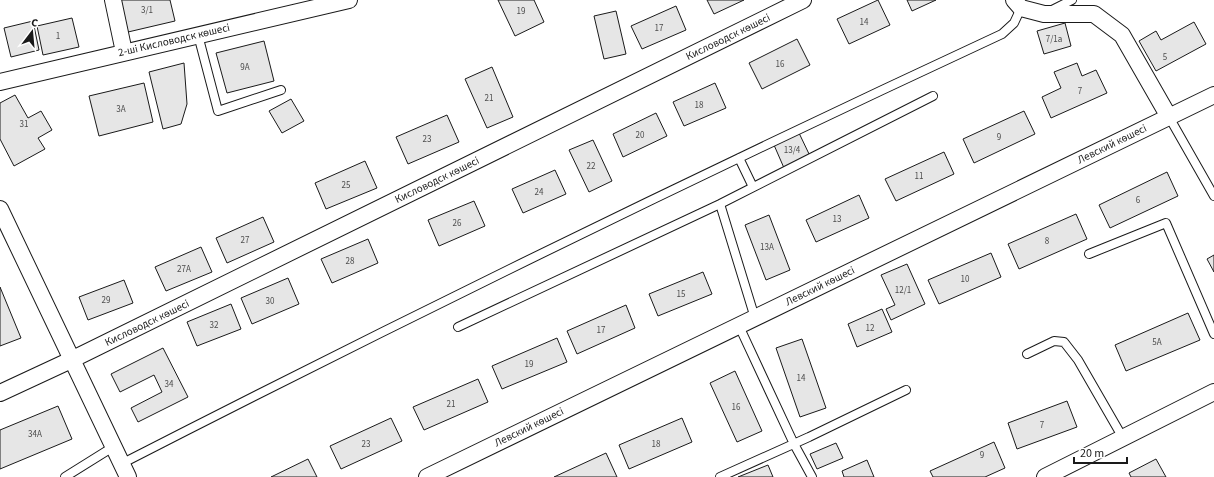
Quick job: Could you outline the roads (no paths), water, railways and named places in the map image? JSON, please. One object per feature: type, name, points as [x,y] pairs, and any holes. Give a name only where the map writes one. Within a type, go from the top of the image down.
[{"type":"street","points":[[112,0],[124,52]]},
{"type":"street","name":"Кисловодск көшесі","points":[[0,393],[71,360],[803,0]]},
{"type":"street","name":"2-ші Кисловодск көшесі","points":[[0,82],[340,1]]},
{"type":"street","points":[[1017,4],[1044,14],[1094,14],[1122,35],[1169,117]]},
{"type":"street","name":"Левский көшесі","points":[[427,477],[1214,95]]},
{"type":"street","points":[[0,209],[125,470]]},
{"type":"street","points":[[1045,477],[1214,392]]},
{"type":"lane","points":[[1044,14],[1072,0]]},
{"type":"lane","points":[[125,470],[462,292],[739,158],[1002,34],[1014,23],[1017,4]]},
{"type":"lane","points":[[198,34],[218,110],[281,90]]},
{"type":"lane","points":[[458,327],[720,204],[933,96]]},
{"type":"lane","points":[[1169,117],[1214,196]]},
{"type":"lane","points":[[739,158],[753,187]]},
{"type":"lane","points":[[720,204],[755,318]]},
{"type":"lane","points":[[1089,254],[1166,223],[1214,334]]},
{"type":"lane","points":[[739,326],[794,444],[812,477]]},
{"type":"lane","points":[[1027,354],[1054,341],[1064,342],[1078,360],[1123,438]]},
{"type":"lane","points":[[720,477],[794,444],[906,390]]},
{"type":"lane","points":[[64,477],[113,447]]}]
